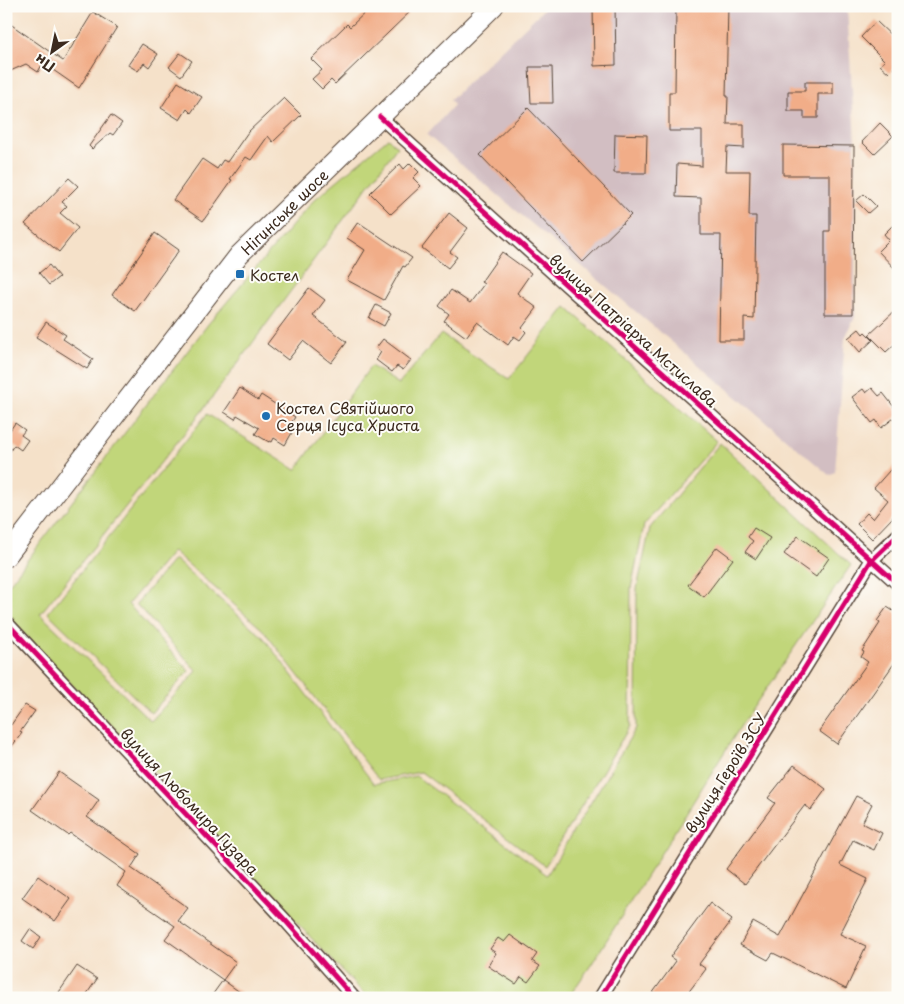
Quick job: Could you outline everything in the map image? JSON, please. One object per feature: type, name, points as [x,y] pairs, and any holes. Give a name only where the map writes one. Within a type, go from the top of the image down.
[{"type":"main road","name":"Нігинське шосе","points":[[6,557],[239,255],[494,6]]},
{"type":"street","name":"вулиця Патріарха Мстислава","points":[[380,117],[898,584]]},
{"type":"street","points":[[872,561],[898,535]]},
{"type":"street","name":"вулиця Героїв ЗСУ","points":[[600,998],[872,561]]},
{"type":"street","name":"вулиця Любомира Гузара","points":[[6,622],[285,920],[354,998]]},
{"type":"shaded area","points":[[547,6],[847,6],[855,142],[855,317],[845,338],[835,472],[829,475],[427,135],[454,105],[450,100]]},
{"type":"green space","points":[[388,138],[397,147],[206,406],[40,614],[151,721],[197,671],[136,604],[174,559],[263,637],[374,784],[416,776],[547,875],[636,728],[637,589],[650,528],[720,443],[851,565],[742,724],[591,965],[568,998],[368,998],[6,615],[6,588],[209,323],[314,200]]},
{"type":"green space","points":[[566,307],[717,441],[644,525],[631,588],[630,726],[545,866],[421,772],[379,780],[263,630],[173,551],[128,604],[189,671],[151,713],[48,613],[207,414],[296,470],[371,366],[399,384],[441,334],[509,379]]},
{"type":"building","points":[[372,6],[416,6],[335,84],[331,80],[322,89],[312,79],[322,70],[311,59],[347,24],[350,27]]},
{"type":"building","points":[[593,6],[615,6],[616,65],[594,66]]},
{"type":"building","points":[[676,6],[728,6],[727,124],[744,124],[744,148],[727,147],[726,171],[750,171],[749,216],[756,216],[754,319],[744,318],[744,340],[719,340],[721,235],[701,235],[701,198],[676,197],[677,164],[702,166],[702,131],[669,131],[669,92],[675,92]]},
{"type":"building","points":[[93,12],[117,27],[79,88],[43,63],[38,72],[26,64],[6,73],[6,21],[63,61]]},
{"type":"building","points":[[876,21],[898,42],[898,64],[889,73],[880,65],[885,61],[861,37]]},
{"type":"building","points":[[142,44],[158,54],[149,67],[144,63],[138,71],[128,65]]},
{"type":"building","points":[[180,53],[192,61],[181,76],[169,67]]},
{"type":"building","points":[[529,67],[552,67],[553,103],[531,103]]},
{"type":"building","points":[[178,82],[202,97],[191,113],[187,109],[180,120],[161,108]]},
{"type":"building","points":[[805,82],[833,82],[833,94],[818,94],[818,118],[804,118],[804,111],[788,111],[788,91],[805,91]]},
{"type":"building","points":[[284,98],[301,115],[273,142],[268,136],[251,160],[246,157],[203,221],[173,200],[202,159],[217,169],[223,160],[227,162],[248,132]]},
{"type":"building","points":[[528,108],[631,215],[583,262],[480,155]]},
{"type":"building","points":[[111,115],[122,123],[113,135],[110,133],[92,149],[89,146]]},
{"type":"building","points":[[880,123],[893,136],[874,154],[862,142]]},
{"type":"building","points":[[615,134],[647,135],[646,173],[614,173]]},
{"type":"building","points":[[783,145],[854,146],[853,314],[825,314],[825,231],[830,231],[830,175],[783,175]]},
{"type":"building","points":[[410,163],[419,172],[413,178],[421,186],[391,214],[370,193],[400,164],[404,169]]},
{"type":"building","points":[[69,178],[78,186],[62,202],[67,206],[60,213],[78,228],[59,252],[25,224]]},
{"type":"building","points":[[864,194],[876,206],[868,213],[856,201]]},
{"type":"building","points":[[449,213],[468,228],[450,252],[457,257],[448,268],[422,248]]},
{"type":"building","points":[[358,222],[412,258],[405,267],[403,266],[384,300],[347,280],[365,250],[347,238]]},
{"type":"building","points":[[893,225],[898,231],[898,272],[878,251],[889,240],[884,234]]},
{"type":"building","points":[[155,233],[179,250],[135,311],[112,295]]},
{"type":"building","points":[[502,252],[531,273],[517,293],[537,308],[522,328],[526,332],[520,340],[514,336],[508,345],[477,322],[466,337],[444,321],[449,314],[439,306],[451,290],[470,303],[484,284],[481,282]]},
{"type":"building","points":[[49,265],[59,277],[49,285],[39,273]]},
{"type":"building","points":[[309,288],[325,300],[313,316],[347,342],[331,363],[303,341],[288,360],[267,344]]},
{"type":"building","points":[[376,305],[391,313],[384,326],[369,318]]},
{"type":"building","points":[[898,308],[898,341],[886,352],[869,335]]},
{"type":"building","points":[[46,322],[66,335],[63,339],[93,359],[87,369],[36,337]]},
{"type":"building","points":[[859,329],[873,340],[860,352],[848,338]]},
{"type":"building","points":[[383,339],[411,360],[403,370],[397,366],[392,372],[376,360],[381,352],[376,348]]},
{"type":"building","name":"Костел Святійшого Серця Ісуса Христа","points":[[240,388],[258,400],[261,395],[295,417],[289,426],[294,429],[285,445],[274,438],[272,442],[269,442],[255,434],[259,428],[237,415],[235,419],[224,412]]},
{"type":"building","points":[[872,388],[879,396],[883,393],[898,412],[898,415],[881,428],[876,420],[872,423],[852,397],[863,389],[866,393]]},
{"type":"building","points":[[15,423],[25,430],[21,435],[28,440],[21,450],[14,445],[6,457],[6,436]]},
{"type":"building","points":[[898,461],[898,521],[893,517],[872,539],[857,524],[867,513],[873,519],[888,500],[874,488]]},
{"type":"building","points":[[754,528],[770,538],[756,559],[745,552],[753,541],[748,537]]},
{"type":"building","points":[[798,536],[829,558],[816,577],[784,554]]},
{"type":"building","points":[[717,547],[733,559],[704,597],[688,585]]},
{"type":"building","points":[[887,607],[898,614],[898,658],[837,744],[819,731],[868,662],[861,657],[864,652],[862,651],[880,623],[877,621]]},
{"type":"building","points":[[25,705],[35,711],[20,732],[22,733],[6,754],[6,721],[11,725]]},
{"type":"building","points":[[794,765],[826,789],[811,810],[805,805],[745,884],[726,869],[775,803],[768,798]]},
{"type":"building","points":[[59,772],[99,800],[87,817],[140,854],[131,868],[188,908],[178,921],[236,962],[223,980],[165,939],[175,926],[117,886],[126,872],[70,833],[68,835],[32,810]]},
{"type":"building","points":[[856,796],[872,804],[862,823],[882,833],[874,850],[853,840],[840,865],[868,879],[840,934],[866,946],[846,989],[773,953],[768,960],[740,945],[753,922],[780,937]]},
{"type":"building","points":[[38,876],[71,899],[55,921],[22,898]]},
{"type":"building","points":[[710,903],[732,920],[699,964],[706,969],[684,998],[649,998],[676,961],[670,957]]},
{"type":"building","points":[[30,929],[41,937],[33,949],[22,941]]},
{"type":"building","points":[[510,935],[537,954],[532,961],[540,966],[528,982],[521,977],[516,984],[488,966],[496,953],[490,949],[498,938],[504,942]]},
{"type":"building","points":[[77,966],[97,979],[84,998],[55,998]]},
{"type":"building","points":[[223,980],[248,998],[210,998]]},
{"type":"cycle path","points":[[380,117],[898,584]]},
{"type":"cycle path","points":[[600,998],[871,561],[898,535]]},
{"type":"cycle path","points":[[6,622],[285,920],[354,998]]},
{"type":"place","name":"Костел","points":[[240,274]]},
{"type":"place","name":"Костел Святійшого Серця Ісуса Христа","points":[[266,416]]}]
